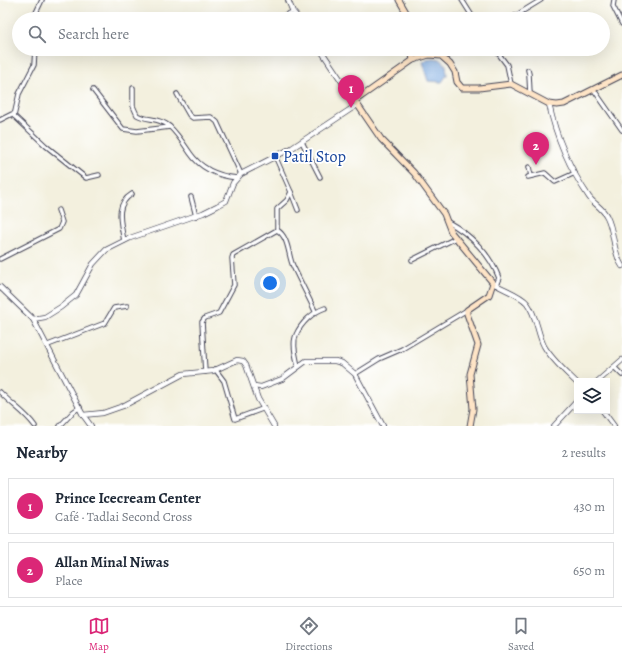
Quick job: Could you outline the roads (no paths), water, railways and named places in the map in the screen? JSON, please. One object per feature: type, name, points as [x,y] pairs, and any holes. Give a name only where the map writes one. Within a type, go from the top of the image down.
[{"type":"main road","points":[[399,0],[406,12]]},
{"type":"main road","points":[[412,56],[413,60]]},
{"type":"main road","points":[[426,56],[413,60],[356,103],[381,139],[414,173],[444,214],[451,232],[494,284],[489,295],[467,310],[467,319],[475,333],[478,345],[470,374],[473,410],[470,426]]},
{"type":"main road","points":[[441,56],[450,64],[455,72],[457,82],[462,88],[479,88],[511,84],[549,104],[564,104],[622,75]]},
{"type":"street","points":[[36,12],[42,0]]},
{"type":"street","points":[[288,0],[293,12]]},
{"type":"street","points":[[462,0],[470,12]]},
{"type":"street","points":[[521,12],[541,0]]},
{"type":"street","points":[[614,0],[613,6],[622,24]]},
{"type":"street","points":[[14,116],[19,94],[34,65],[35,56]]},
{"type":"street","points":[[133,88],[133,106],[138,115],[156,119],[170,127],[191,155],[206,169],[225,177],[239,176],[302,142],[356,103],[325,56]]},
{"type":"street","points":[[500,56],[507,65],[511,84]]},
{"type":"street","points":[[528,70],[530,94]]},
{"type":"street","points":[[93,90],[123,129],[137,131],[170,127]]},
{"type":"street","points":[[594,90],[622,130]]},
{"type":"street","points":[[33,319],[45,317],[76,295],[100,256],[106,250],[124,241],[196,216],[226,201],[239,176],[217,122],[211,117],[193,118],[189,115],[177,94]]},
{"type":"street","points":[[549,104],[564,153],[591,200],[607,215],[613,229],[616,257],[622,266]]},
{"type":"street","points":[[0,120],[12,114],[46,146],[86,178],[99,175]]},
{"type":"street","points":[[302,142],[320,177]]},
{"type":"street","points":[[275,156],[298,210]]},
{"type":"street","points":[[529,167],[529,176],[546,173],[555,182],[575,173]]},
{"type":"street","points":[[291,192],[287,200],[277,209],[277,230],[288,247],[292,264],[315,311]]},
{"type":"street","points":[[124,241],[120,206],[124,199],[132,194]]},
{"type":"street","points":[[191,197],[196,216]]},
{"type":"street","points":[[0,259],[59,229],[62,222],[58,210]]},
{"type":"street","points":[[448,222],[461,229],[491,262],[499,278],[494,284],[519,296],[527,303],[535,317],[544,345],[550,355],[574,380]]},
{"type":"street","points":[[205,372],[202,322],[205,318],[219,313],[233,288],[235,279],[232,258],[233,255],[277,230]]},
{"type":"street","points":[[412,260],[456,238]]},
{"type":"street","points":[[0,287],[33,319],[91,426]]},
{"type":"street","points":[[48,345],[105,323],[114,308],[127,306]]},
{"type":"street","points":[[298,366],[295,346],[296,335],[315,311],[325,308]]},
{"type":"street","points":[[355,374],[379,358],[402,349],[467,310]]},
{"type":"street","points":[[84,415],[103,413],[123,406],[183,374],[205,372],[237,360],[243,362],[258,399],[265,408],[274,426]]},
{"type":"street","points":[[254,386],[261,387],[282,379],[291,374],[298,366],[306,361],[335,360],[342,363],[355,374],[383,426]]},
{"type":"street","points":[[601,378],[622,360]]},
{"type":"street","points":[[614,367],[622,375]]},
{"type":"street","points":[[215,369],[224,381],[235,419],[265,408]]},
{"type":"street","points":[[0,392],[12,405],[27,416],[35,426]]},
{"type":"street","points":[[554,426],[574,404]]},
{"type":"street","points":[[60,426],[80,407]]},
{"type":"street","points":[[605,414],[614,426]]},
{"type":"water","points":[[433,58],[439,59],[446,65],[447,75],[442,82],[428,81],[422,62]]},
{"type":"place","name":"Prince Icecream Center","points":[[351,108]]},
{"type":"place","name":"Patil Stop","points":[[275,156]]},
{"type":"place","name":"Allan Minal Niwas","points":[[536,165]]}]
